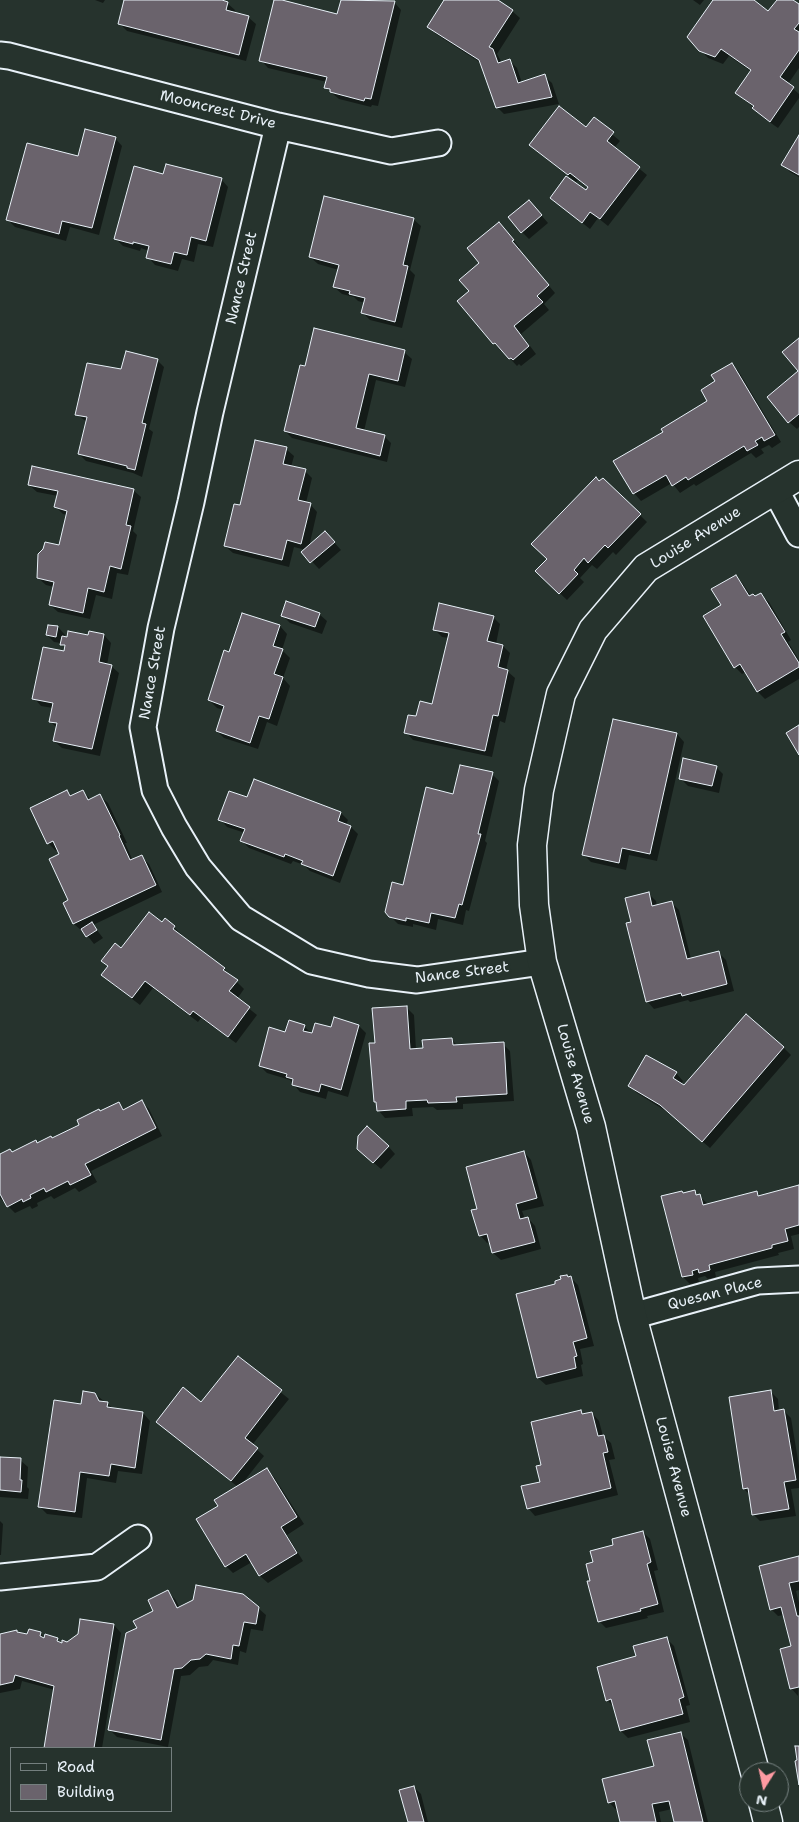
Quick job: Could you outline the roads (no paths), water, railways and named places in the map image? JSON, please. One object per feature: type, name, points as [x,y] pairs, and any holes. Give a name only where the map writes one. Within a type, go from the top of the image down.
[{"type":"street","name":"Mooncrest Drive","points":[[0,55],[278,126],[392,151],[438,143]]},
{"type":"street","name":"Nance Street","points":[[278,126],[159,638],[143,727],[155,790],[198,867],[241,918],[312,961],[369,974],[417,980],[542,962]]},
{"type":"street","name":"Louise Avenue","points":[[752,1762],[632,1316],[591,1127],[542,962],[534,905],[532,845],[539,790],[561,694],[593,630],[646,568],[799,475]]},
{"type":"street","points":[[775,489],[799,534]]},
{"type":"street","name":"Quesan Place","points":[[632,1316],[758,1281],[799,1280]]},
{"type":"street","points":[[0,1577],[98,1567],[138,1538]]}]
